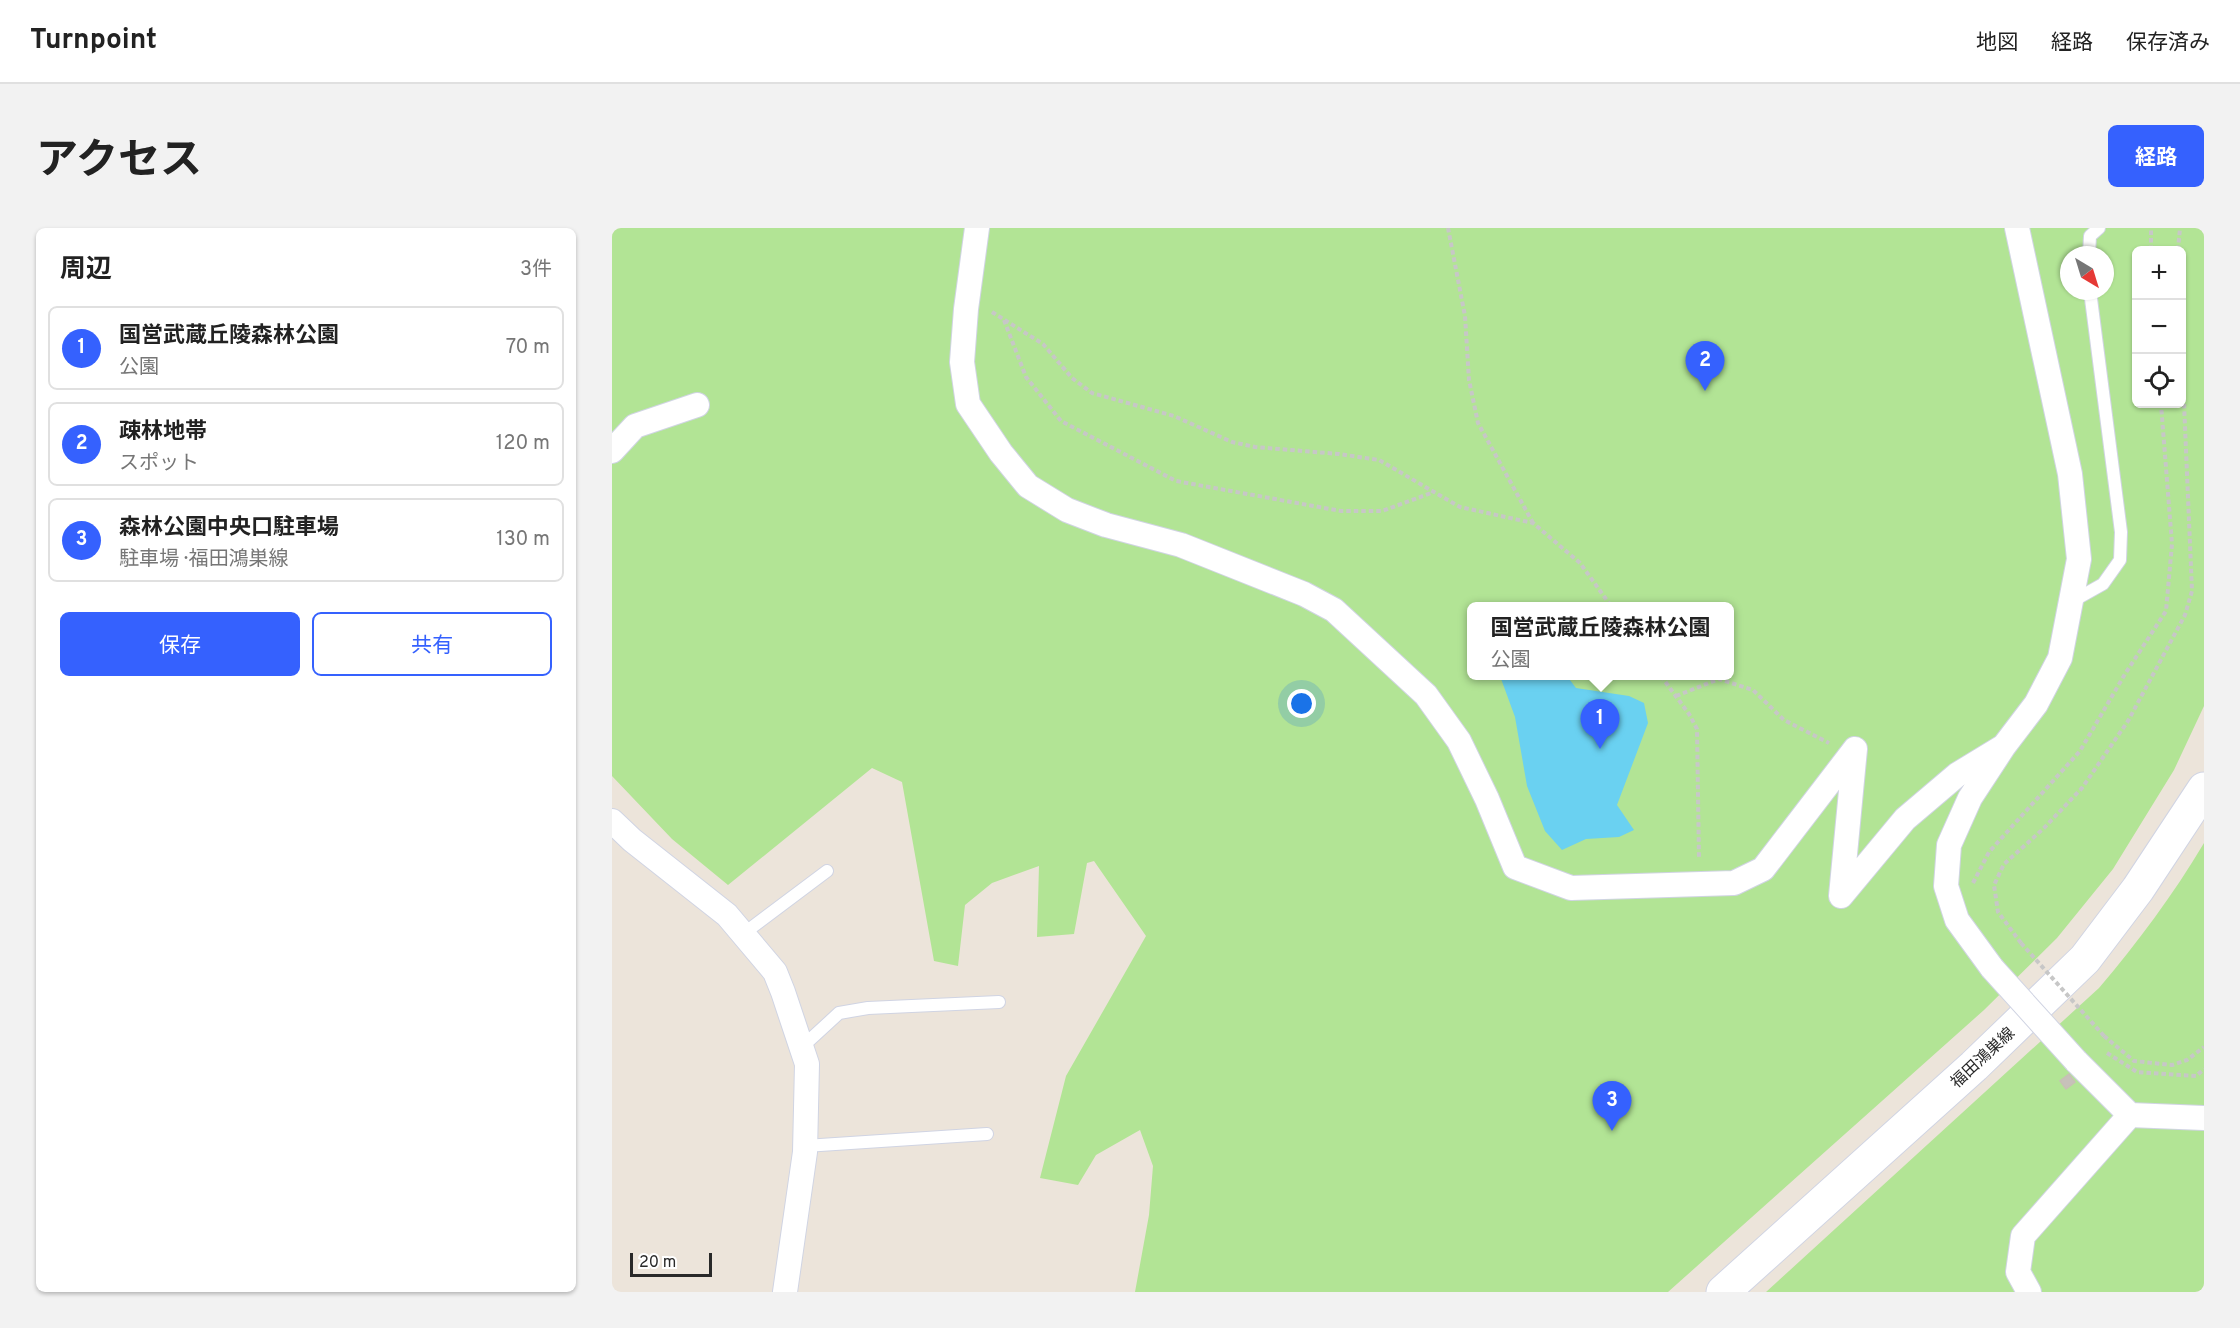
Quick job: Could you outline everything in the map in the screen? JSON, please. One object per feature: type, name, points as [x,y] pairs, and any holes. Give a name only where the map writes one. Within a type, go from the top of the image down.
[{"type":"main road","name":"福田鴻巣線","points":[[1723,1292],[1974,1066],[2085,959],[2138,889],[2204,789]]},
{"type":"street","points":[[977,228],[967,297],[962,362],[968,404],[1001,453],[1028,486],[1067,510],[1107,525],[1191,549],[1304,594],[1334,610],[1426,695],[1459,741],[1487,799],[1515,867],[1571,888],[1734,883],[1763,868],[1855,749],[1841,896],[1905,819],[1958,774],[2004,746]]},
{"type":"street","points":[[2017,228],[2070,474],[2079,559],[2060,658],[2036,704],[2004,746],[1970,798],[1949,845],[1946,886],[1957,920],[1992,968],[2076,1061],[2130,1115],[2204,1118]]},
{"type":"street","points":[[612,451],[635,426],[697,405]]},
{"type":"street","points":[[612,821],[632,840],[727,915],[775,972],[807,1064],[806,1146],[785,1292]]},
{"type":"street","points":[[2029,1292],[2018,1272],[2023,1236],[2130,1115]]},
{"type":"lane","points":[[2089,246],[2090,236],[2099,228]]},
{"type":"lane","points":[[2071,602],[2103,584],[2120,560],[2121,532],[2091,300]]},
{"type":"lane","points":[[743,934],[827,871]]},
{"type":"lane","points":[[802,1047],[839,1013],[868,1008],[999,1002]]},
{"type":"lane","points":[[806,1146],[987,1134]]},
{"type":"path","points":[[1448,228],[1465,316],[1468,380],[1478,423],[1533,523],[1580,563],[1608,602]]},
{"type":"path","points":[[2151,228],[2151,246]]},
{"type":"path","points":[[2178,246],[2180,228]]},
{"type":"path","points":[[967,297],[1043,344],[1072,378],[1092,393],[1174,416],[1232,442],[1255,447],[1379,460],[1460,507],[1533,523]]},
{"type":"path","points":[[1004,320],[1026,377],[1061,421],[1176,481],[1341,512],[1382,511],[1434,492]]},
{"type":"path","points":[[1974,894],[1972,884],[1989,852],[2080,751],[2166,611],[2172,544],[2161,408]]},
{"type":"path","points":[[2183,408],[2192,591],[2185,615],[2128,721],[2109,750],[2082,788],[2043,829],[2004,864],[1994,885],[1998,912],[2021,943],[2104,1036],[2134,1060],[2172,1065],[2187,1060],[2204,1047]]},
{"type":"path","points":[[1665,680],[1697,729],[1699,884]]},
{"type":"path","points":[[1676,696],[1716,680]]},
{"type":"path","points":[[1722,680],[1753,690],[1784,720],[1851,755]]},
{"type":"path","points":[[2103,1050],[2137,1072],[2196,1076],[2204,1070]]},
{"type":"green space","points":[[612,228],[2204,228],[2204,706],[2174,770],[2113,869],[2057,938],[1984,1010],[1668,1292],[1135,1292],[1149,1215],[1153,1166],[1140,1130],[1096,1155],[1078,1185],[1040,1178],[1066,1076],[1146,936],[1094,861],[1087,863],[1074,934],[1037,937],[1039,866],[992,883],[965,905],[958,966],[934,961],[902,782],[872,768],[728,885],[672,839],[612,776]]},
{"type":"green space","points":[[2204,843],[2204,1292],[1766,1292],[2099,988],[2155,918]]},
{"type":"water","points":[[1501,680],[1570,680],[1576,688],[1629,696],[1644,703],[1648,723],[1617,805],[1634,830],[1619,837],[1586,839],[1562,850],[1545,831],[1527,786],[1515,717]]},
{"type":"building","points":[[2069,1074],[2075,1082],[2066,1089],[2060,1081]]},
{"type":"place","name":"疎林地帯","points":[[1705,391]]},
{"type":"place","name":"国営武蔵丘陵森林公園","points":[[1600,749]]},
{"type":"place","name":"森林公園中央口駐車場","points":[[1612,1131]]}]
